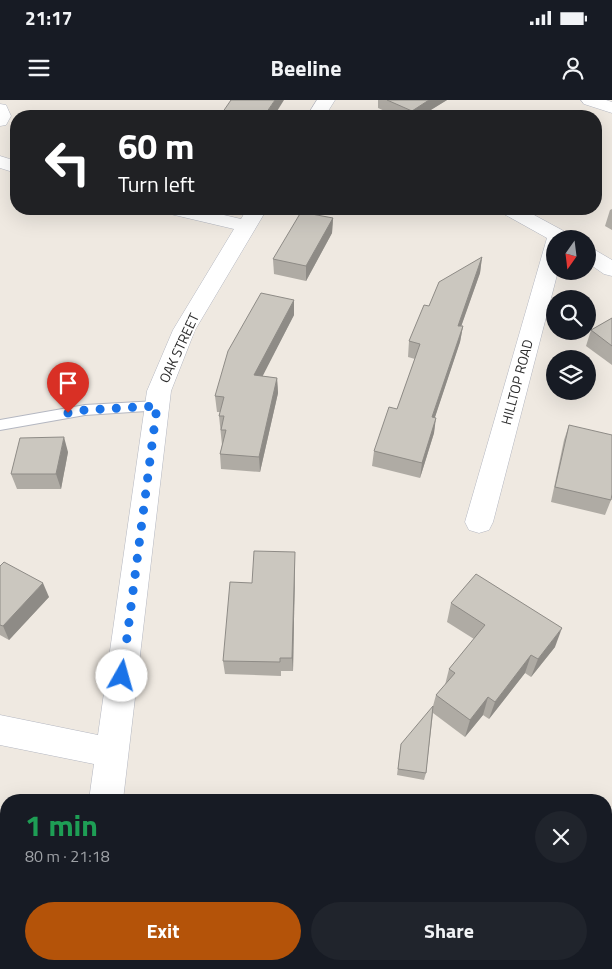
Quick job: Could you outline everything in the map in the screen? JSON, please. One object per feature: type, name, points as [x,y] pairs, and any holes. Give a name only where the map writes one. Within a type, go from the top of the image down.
[{"type":"street","points":[[590,100],[612,108]]},
{"type":"street","points":[[0,109],[2,116],[0,121]]},
{"type":"street","points":[[232,215],[252,217]]},
{"type":"street","points":[[519,215],[546,231]]},
{"type":"street","name":"OAK STREET","points":[[107,794],[159,390],[184,330],[252,217]]},
{"type":"street","points":[[596,259],[612,269]]},
{"type":"street","name":"HILLTOP ROAD","points":[[479,522],[546,280]]},
{"type":"street","points":[[0,730],[112,754]]},
{"type":"lane","points":[[0,424],[85,410],[157,406]]},
{"type":"building","points":[[231,100],[275,100],[268,110],[224,110]]},
{"type":"building","points":[[387,100],[429,100],[414,110]]},
{"type":"building","points":[[299,215],[317,215],[333,218],[306,266],[273,259]]},
{"type":"building","points":[[482,257],[458,326],[463,326],[432,417],[436,418],[422,463],[374,451],[389,407],[397,409],[420,344],[409,341],[424,305],[429,306],[439,282]]},
{"type":"building","points":[[261,293],[294,300],[254,375],[277,378],[259,457],[220,454],[226,430],[221,430],[224,416],[219,416],[224,397],[215,396],[228,351]]},
{"type":"building","points":[[612,318],[612,346],[596,334],[596,327]]},
{"type":"building","points":[[569,425],[612,435],[611,500],[555,487]]},
{"type":"building","points":[[64,437],[56,474],[11,474],[20,438]]},
{"type":"building","points":[[254,551],[295,552],[292,658],[280,658],[280,662],[223,661],[230,582],[252,583]]},
{"type":"building","points":[[4,562],[43,583],[3,626],[0,625],[0,566]]},
{"type":"building","points":[[476,574],[562,628],[538,659],[531,655],[495,702],[488,697],[470,720],[436,695],[455,673],[449,669],[485,625],[451,603]]},
{"type":"building","points":[[433,706],[426,773],[398,769],[401,744]]},
{"type":"route","points":[[68,413],[85,410],[157,406],[122,676]]}]
